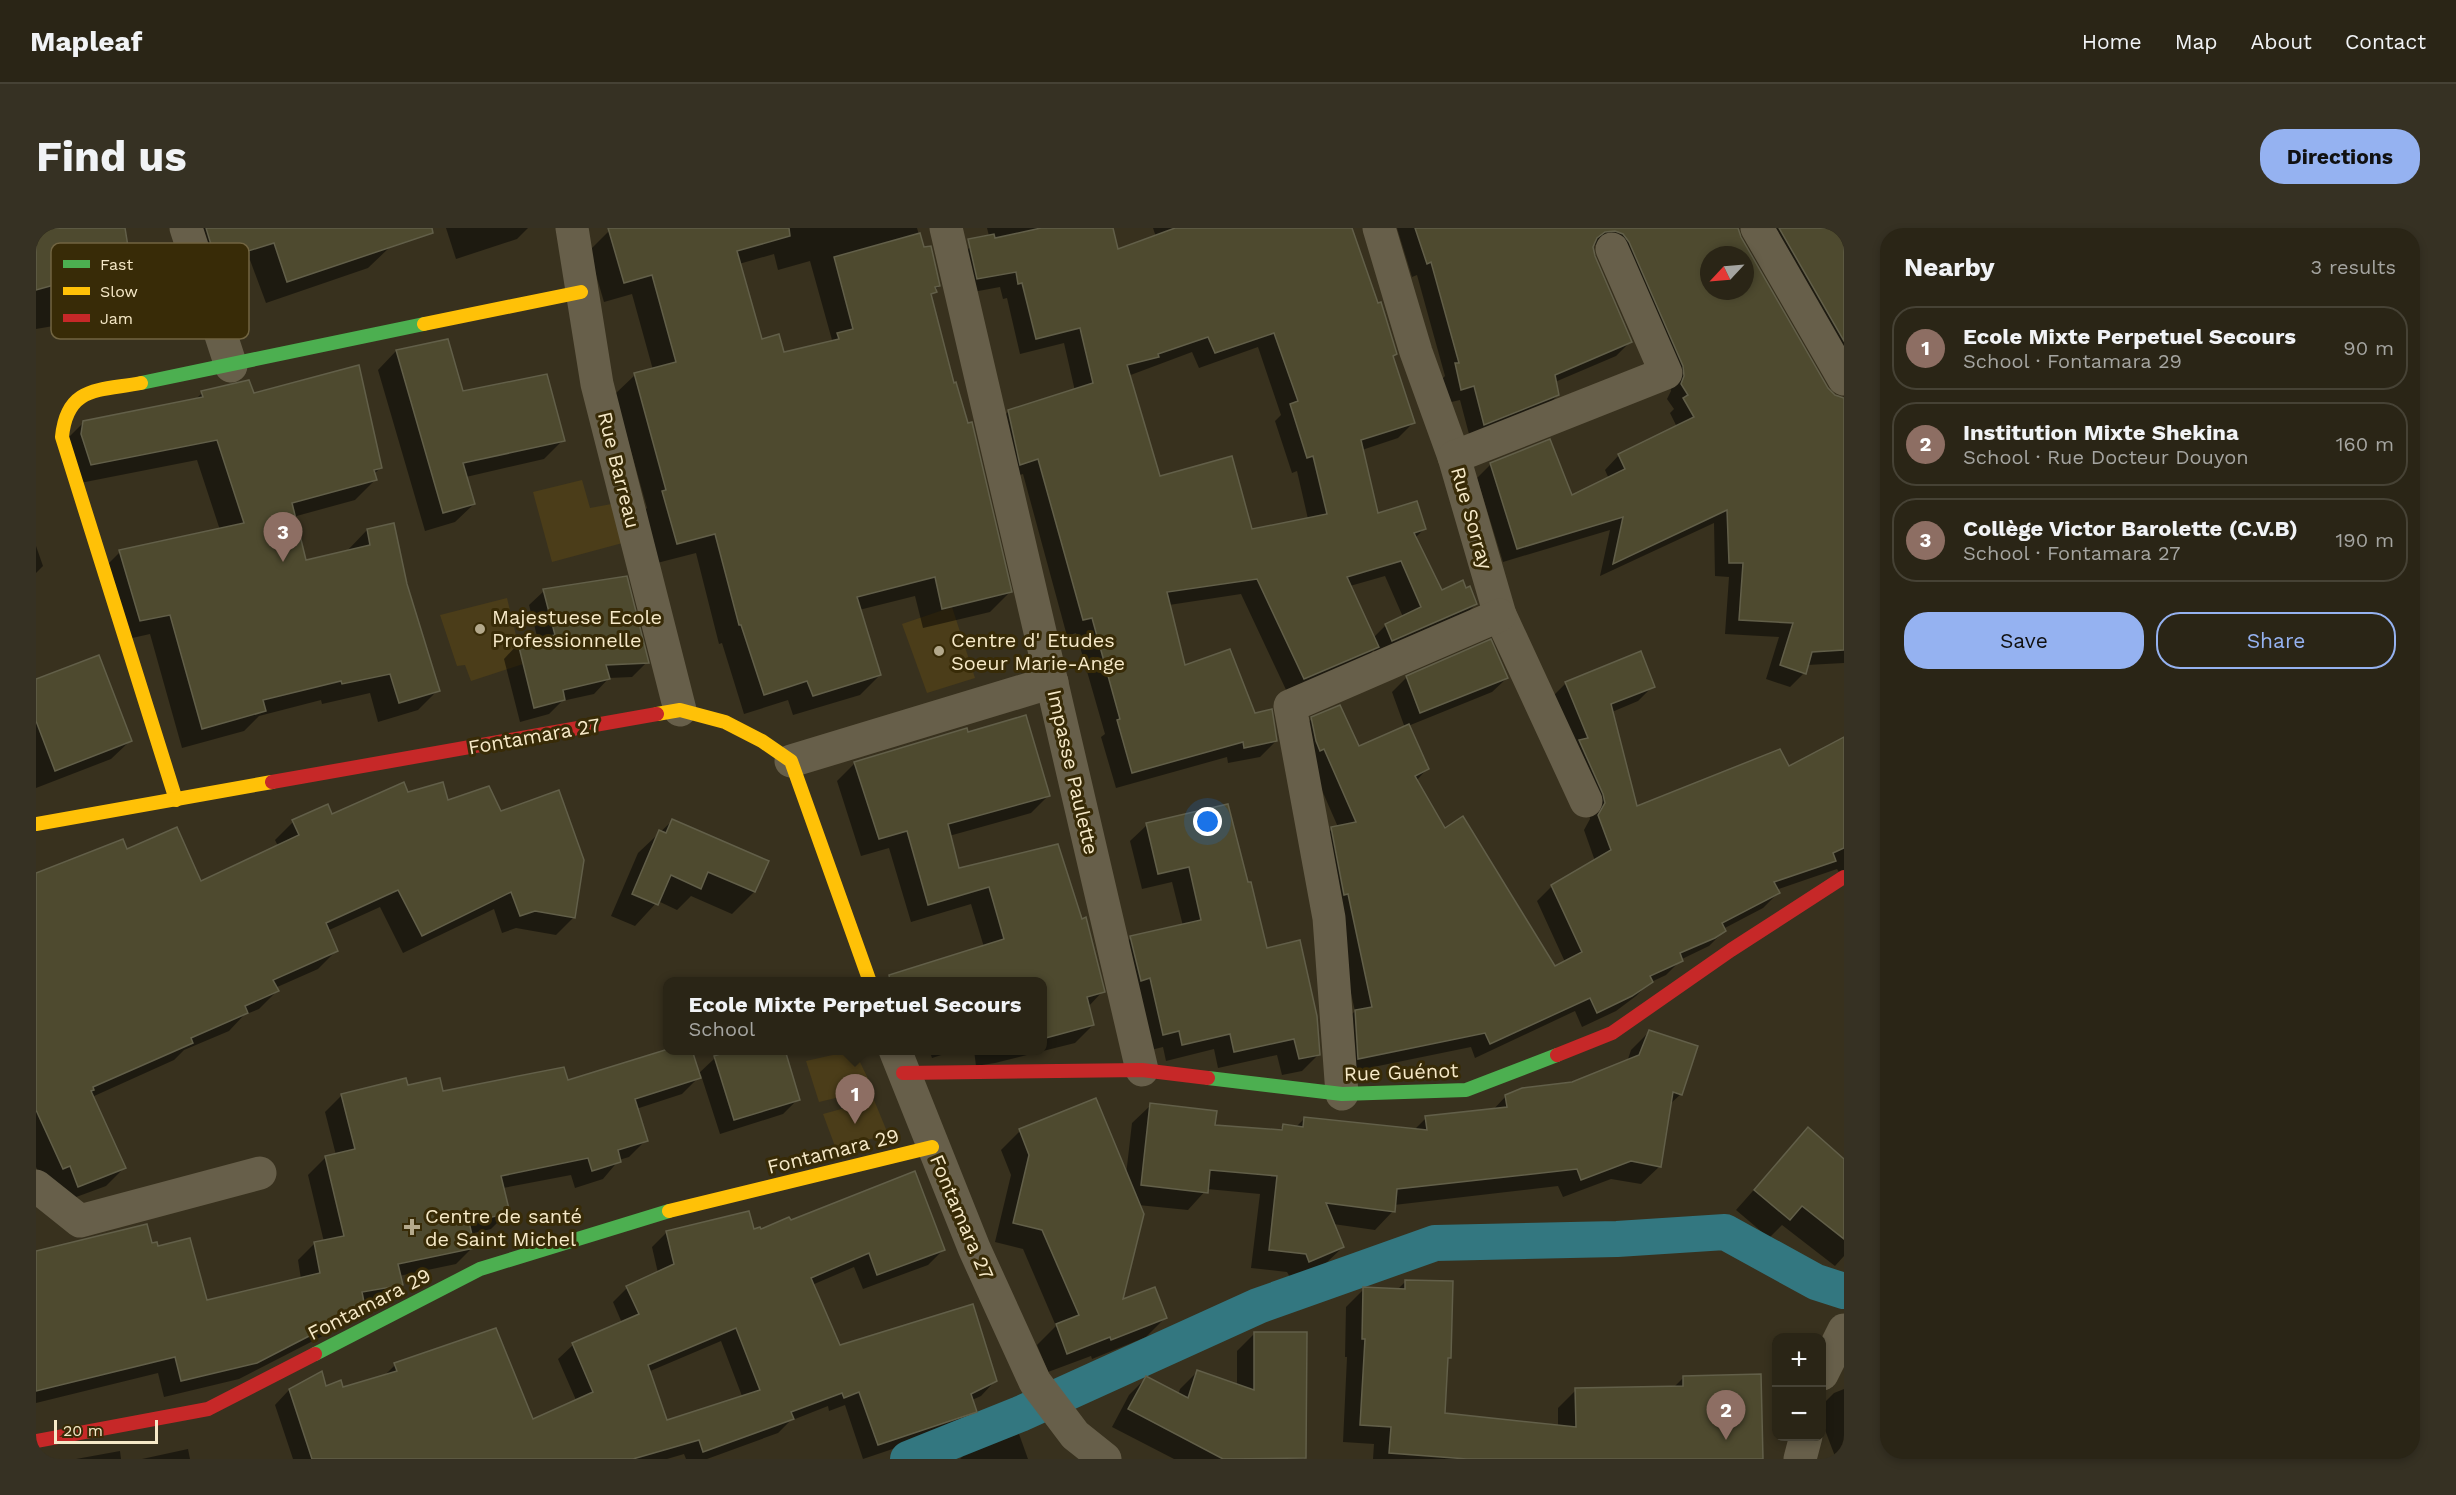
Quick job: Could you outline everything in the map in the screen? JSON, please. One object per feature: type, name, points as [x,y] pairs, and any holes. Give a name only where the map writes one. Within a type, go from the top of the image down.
[{"type":"street","points":[[186,228],[191,243]]},
{"type":"street","name":"Rue Barreau","points":[[572,228],[597,384],[680,710]]},
{"type":"street","name":"Impasse Paulette","points":[[946,228],[1003,482],[1142,1070]]},
{"type":"street","name":"Rue Sorray","points":[[1379,228],[1409,332],[1454,457],[1500,615],[1586,801]]},
{"type":"street","points":[[1757,228],[1844,379]]},
{"type":"street","points":[[1454,457],[1666,373],[1612,249]]},
{"type":"street","points":[[176,800],[62,437],[64,417],[69,405],[82,395],[581,292]]},
{"type":"street","points":[[222,339],[231,366]]},
{"type":"street","points":[[1342,1094],[1329,918],[1290,706],[1500,615]]},
{"type":"street","points":[[869,977],[791,761],[1052,682]]},
{"type":"street","name":"Fontamara 27","points":[[36,824],[680,710],[724,722],[762,741],[791,761]]},
{"type":"street","name":"Rue Guénot","points":[[899,1062],[1142,1070],[1342,1094],[1466,1090],[1612,1033],[1731,950],[1844,877]]},
{"type":"street","name":"Fontamara 27","points":[[899,1062],[974,1248],[1035,1382],[1075,1435],[1105,1459]]},
{"type":"street","name":"Fontamara 29","points":[[36,1442],[208,1409],[480,1269],[658,1214],[932,1147]]},
{"type":"street","points":[[36,1186],[80,1221],[260,1173]]},
{"type":"street","points":[[1826,1364],[1844,1330]]},
{"type":"street","points":[[1800,1459],[1805,1441]]},
{"type":"shaded area","points":[[582,480],[590,508],[617,503],[630,541],[552,562],[533,492]]},
{"type":"shaded area","name":"Majestuese Ecole Professionnelle","points":[[507,598],[523,664],[471,681],[465,665],[457,666],[440,615]]},
{"type":"shaded area","name":"Centre d' Etudes Soeur Marie-Ange","points":[[952,607],[975,678],[927,693],[902,624]]},
{"type":"shaded area","points":[[833,1055],[858,1055],[873,1089],[819,1102],[806,1061]]},
{"type":"shaded area","points":[[874,1100],[888,1134],[836,1149],[823,1114]]},
{"type":"building","points":[[36,228],[125,228],[127,243],[51,243],[51,286],[36,290]]},
{"type":"building","points":[[206,228],[432,228],[433,233],[287,282],[274,243],[249,251],[249,243],[211,243]]},
{"type":"building","points":[[608,228],[789,228],[790,236],[737,251],[762,339],[779,334],[784,352],[839,339],[837,333],[853,329],[834,257],[920,233],[924,247],[931,246],[940,286],[935,287],[937,292],[931,294],[954,383],[956,382],[968,423],[972,422],[1012,592],[942,609],[935,577],[857,597],[881,675],[813,696],[807,681],[764,695],[741,625],[739,625],[715,534],[677,544],[662,491],[666,490],[634,373],[676,362],[652,275],[624,283]]},
{"type":"building","points":[[1041,228],[1113,228],[1118,249],[1175,228],[1352,228],[1378,303],[1381,302],[1397,354],[1393,356],[1415,423],[1361,440],[1378,513],[1417,501],[1426,529],[1414,533],[1442,590],[1463,580],[1466,588],[1470,586],[1477,604],[1392,641],[1385,624],[1421,607],[1401,561],[1347,577],[1379,647],[1304,679],[1257,579],[1167,592],[1185,665],[1230,649],[1255,713],[1272,709],[1277,741],[1244,748],[1243,742],[1132,773],[1117,720],[1120,719],[1092,618],[1083,620],[1038,459],[1020,465],[1008,410],[1093,383],[1080,328],[1036,339],[1022,283],[1018,284],[1016,272],[977,279],[968,239],[994,234],[995,238]],"holes":[[[1274,333],[1298,401],[1290,404],[1307,458],[1313,456],[1327,514],[1252,529],[1232,456],[1160,476],[1127,365],[1159,357],[1158,354],[1208,337],[1215,353]]]},
{"type":"building","points":[[1415,228],[1738,228],[1746,246],[1700,246],[1700,300],[1754,300],[1754,260],[1828,388],[1835,395],[1844,398],[1844,650],[1812,652],[1806,674],[1780,665],[1793,623],[1739,620],[1743,563],[1729,563],[1727,510],[1613,564],[1623,517],[1517,549],[1490,463],[1550,439],[1572,495],[1625,469],[1618,454],[1694,417],[1683,398],[1688,395],[1681,384],[1684,376],[1683,366],[1629,242],[1623,234],[1615,231],[1605,232],[1597,238],[1593,247],[1632,342],[1555,375],[1559,395],[1484,425],[1474,386],[1461,390],[1455,363],[1459,363],[1431,262],[1427,264]]},
{"type":"building","points":[[1779,228],[1836,228],[1844,243],[1844,341]]},
{"type":"building","points":[[448,339],[463,391],[547,374],[565,441],[463,463],[475,504],[443,513],[396,350]]},
{"type":"building","points":[[359,365],[382,468],[374,470],[377,480],[292,503],[306,560],[370,545],[367,529],[394,523],[407,584],[440,691],[399,703],[390,674],[342,684],[341,681],[263,700],[266,711],[202,729],[170,615],[140,621],[119,550],[244,523],[217,440],[91,465],[81,434],[83,421],[203,397],[201,391],[249,380],[254,393]]},
{"type":"building","points":[[627,576],[649,663],[606,665],[610,679],[563,690],[565,700],[534,708],[518,643],[555,635],[543,589]]},
{"type":"building","points":[[1491,639],[1508,678],[1420,713],[1406,676]]},
{"type":"building","points":[[1641,651],[1655,687],[1611,704],[1637,806],[1780,749],[1789,766],[1844,737],[1844,848],[1833,853],[1836,861],[1774,882],[1780,893],[1722,923],[1726,931],[1680,953],[1683,961],[1650,976],[1653,982],[1632,996],[1597,1013],[1590,998],[1490,1044],[1485,1033],[1358,1059],[1355,1010],[1372,1007],[1348,894],[1344,895],[1331,827],[1356,822],[1324,749],[1320,751],[1311,717],[1340,705],[1359,746],[1409,724],[1429,769],[1415,776],[1445,828],[1463,816],[1555,966],[1582,952],[1551,885],[1611,850],[1598,815],[1605,803],[1603,794],[1579,740],[1588,738],[1565,682]]},
{"type":"building","points":[[99,655],[132,741],[55,771],[36,721],[36,679]]},
{"type":"building","points":[[1026,715],[1050,796],[948,824],[959,868],[1058,844],[1082,919],[1086,917],[1105,992],[1087,997],[1094,1025],[1047,1038],[1047,977],[889,977],[889,975],[1004,939],[989,887],[928,905],[907,831],[879,839],[854,762],[967,728],[968,732]]},
{"type":"building","points":[[404,782],[408,792],[443,782],[448,800],[489,786],[501,811],[559,790],[584,860],[575,918],[535,911],[520,916],[511,892],[422,936],[398,890],[326,923],[338,951],[273,980],[279,991],[245,1006],[248,1013],[191,1038],[193,1043],[93,1087],[94,1090],[91,1091],[126,1168],[78,1187],[70,1166],[63,1169],[36,1110],[36,873],[123,839],[127,849],[177,827],[201,881],[299,835],[292,820],[328,804],[332,814]]},
{"type":"building","points":[[1228,804],[1248,882],[1251,882],[1267,948],[1300,940],[1317,1016],[1320,1055],[1299,1059],[1294,1039],[1234,1052],[1230,1034],[1182,1045],[1179,1031],[1163,1035],[1150,978],[1141,981],[1130,936],[1201,920],[1189,867],[1158,874],[1146,823]]},
{"type":"building","points":[[672,819],[769,861],[755,892],[708,872],[701,889],[671,875],[658,905],[632,894],[659,830],[666,833]]},
{"type":"building","points":[[1649,1030],[1698,1046],[1682,1095],[1673,1092],[1661,1167],[1631,1161],[1581,1180],[1577,1169],[1397,1189],[1395,1212],[1326,1203],[1344,1247],[1309,1262],[1306,1254],[1269,1250],[1277,1176],[1210,1170],[1208,1193],[1141,1185],[1150,1103],[1217,1111],[1215,1125],[1282,1130],[1283,1124],[1303,1127],[1304,1117],[1427,1130],[1425,1116],[1507,1107],[1505,1095],[1522,1088],[1572,1082],[1639,1055]]},
{"type":"building","points":[[663,1051],[663,1055],[694,1055],[701,1078],[635,1099],[648,1141],[618,1150],[621,1162],[592,1171],[588,1158],[501,1176],[510,1213],[469,1222],[475,1248],[398,1264],[403,1285],[362,1292],[365,1307],[334,1323],[311,1327],[313,1334],[257,1363],[181,1381],[175,1357],[36,1391],[36,1251],[147,1224],[152,1243],[157,1242],[158,1246],[190,1238],[207,1300],[320,1273],[314,1242],[344,1236],[325,1156],[355,1149],[341,1094],[406,1078],[408,1085],[440,1078],[443,1091],[564,1067],[568,1080]]},
{"type":"building","points":[[786,1055],[800,1100],[734,1120],[714,1056]]},
{"type":"building","points":[[1096,1098],[1144,1214],[1123,1299],[1155,1287],[1167,1318],[1067,1354],[1056,1324],[1079,1315],[1042,1230],[1013,1223],[1029,1155],[1019,1129]]},
{"type":"building","points":[[1808,1127],[1844,1159],[1844,1239],[1802,1206],[1790,1220],[1754,1190]]},
{"type":"building","points":[[915,1171],[945,1250],[877,1275],[869,1253],[811,1278],[840,1345],[973,1304],[997,1381],[971,1394],[977,1412],[878,1445],[859,1392],[844,1398],[842,1393],[791,1412],[794,1419],[703,1452],[699,1440],[633,1459],[312,1459],[289,1389],[322,1371],[326,1386],[341,1380],[343,1387],[397,1371],[394,1363],[496,1328],[533,1419],[593,1392],[572,1343],[639,1314],[626,1286],[674,1264],[666,1231],[749,1211],[754,1229],[760,1227],[761,1229],[789,1217],[791,1220]],"holes":[[[736,1328],[760,1390],[667,1420],[648,1365]]]},
{"type":"building","points":[[1405,1280],[1453,1281],[1451,1358],[1448,1358],[1445,1413],[1576,1427],[1575,1388],[1683,1386],[1683,1376],[1761,1374],[1763,1459],[1467,1459],[1389,1453],[1391,1427],[1360,1425],[1365,1339],[1362,1339],[1363,1287],[1405,1289]]},
{"type":"building","points":[[1254,1332],[1307,1332],[1306,1458],[1223,1459],[1128,1409],[1146,1376],[1188,1398],[1197,1370],[1254,1390]]},
{"type":"waterway","points":[[908,1459],[1020,1414],[1258,1306],[1435,1243],[1617,1239],[1725,1232],[1816,1282],[1844,1291]]},
{"type":"traffic: fast","points":[[141,383],[424,324]]},
{"type":"traffic: fast","points":[[1208,1078],[1342,1094],[1466,1090],[1557,1055]]},
{"type":"traffic: fast","points":[[315,1354],[480,1269],[669,1211]]},
{"type":"traffic: slow","points":[[424,324],[581,292]]},
{"type":"traffic: slow","points":[[141,383],[99,390],[78,399],[65,420],[62,437],[176,800]]},
{"type":"traffic: slow","points":[[657,714],[680,710],[725,722],[762,741],[791,761],[868,977]]},
{"type":"traffic: slow","points":[[36,824],[272,782]]},
{"type":"traffic: slow","points":[[669,1211],[932,1147]]},
{"type":"traffic: jam","points":[[272,782],[657,714]]},
{"type":"traffic: jam","points":[[1557,1055],[1612,1033],[1731,950],[1844,877]]},
{"type":"traffic: jam","points":[[903,1073],[1142,1070],[1208,1078]]},
{"type":"traffic: jam","points":[[36,1441],[208,1409],[315,1354]]},
{"type":"place","name":"Collège Victor Barolette (C.V.B)","points":[[283,562]]},
{"type":"place","name":"Majestuese Ecole Professionnelle","points":[[480,629]]},
{"type":"place","name":"Centre d' Etudes Soeur Marie-Ange","points":[[939,651]]},
{"type":"place","name":"Ecole Mixte Perpetuel Secours","points":[[855,1124]]},
{"type":"place","name":"Centre de santé de Saint Michel","points":[[412,1227]]},
{"type":"place","name":"Institution Mixte Shekina","points":[[1726,1440]]}]
